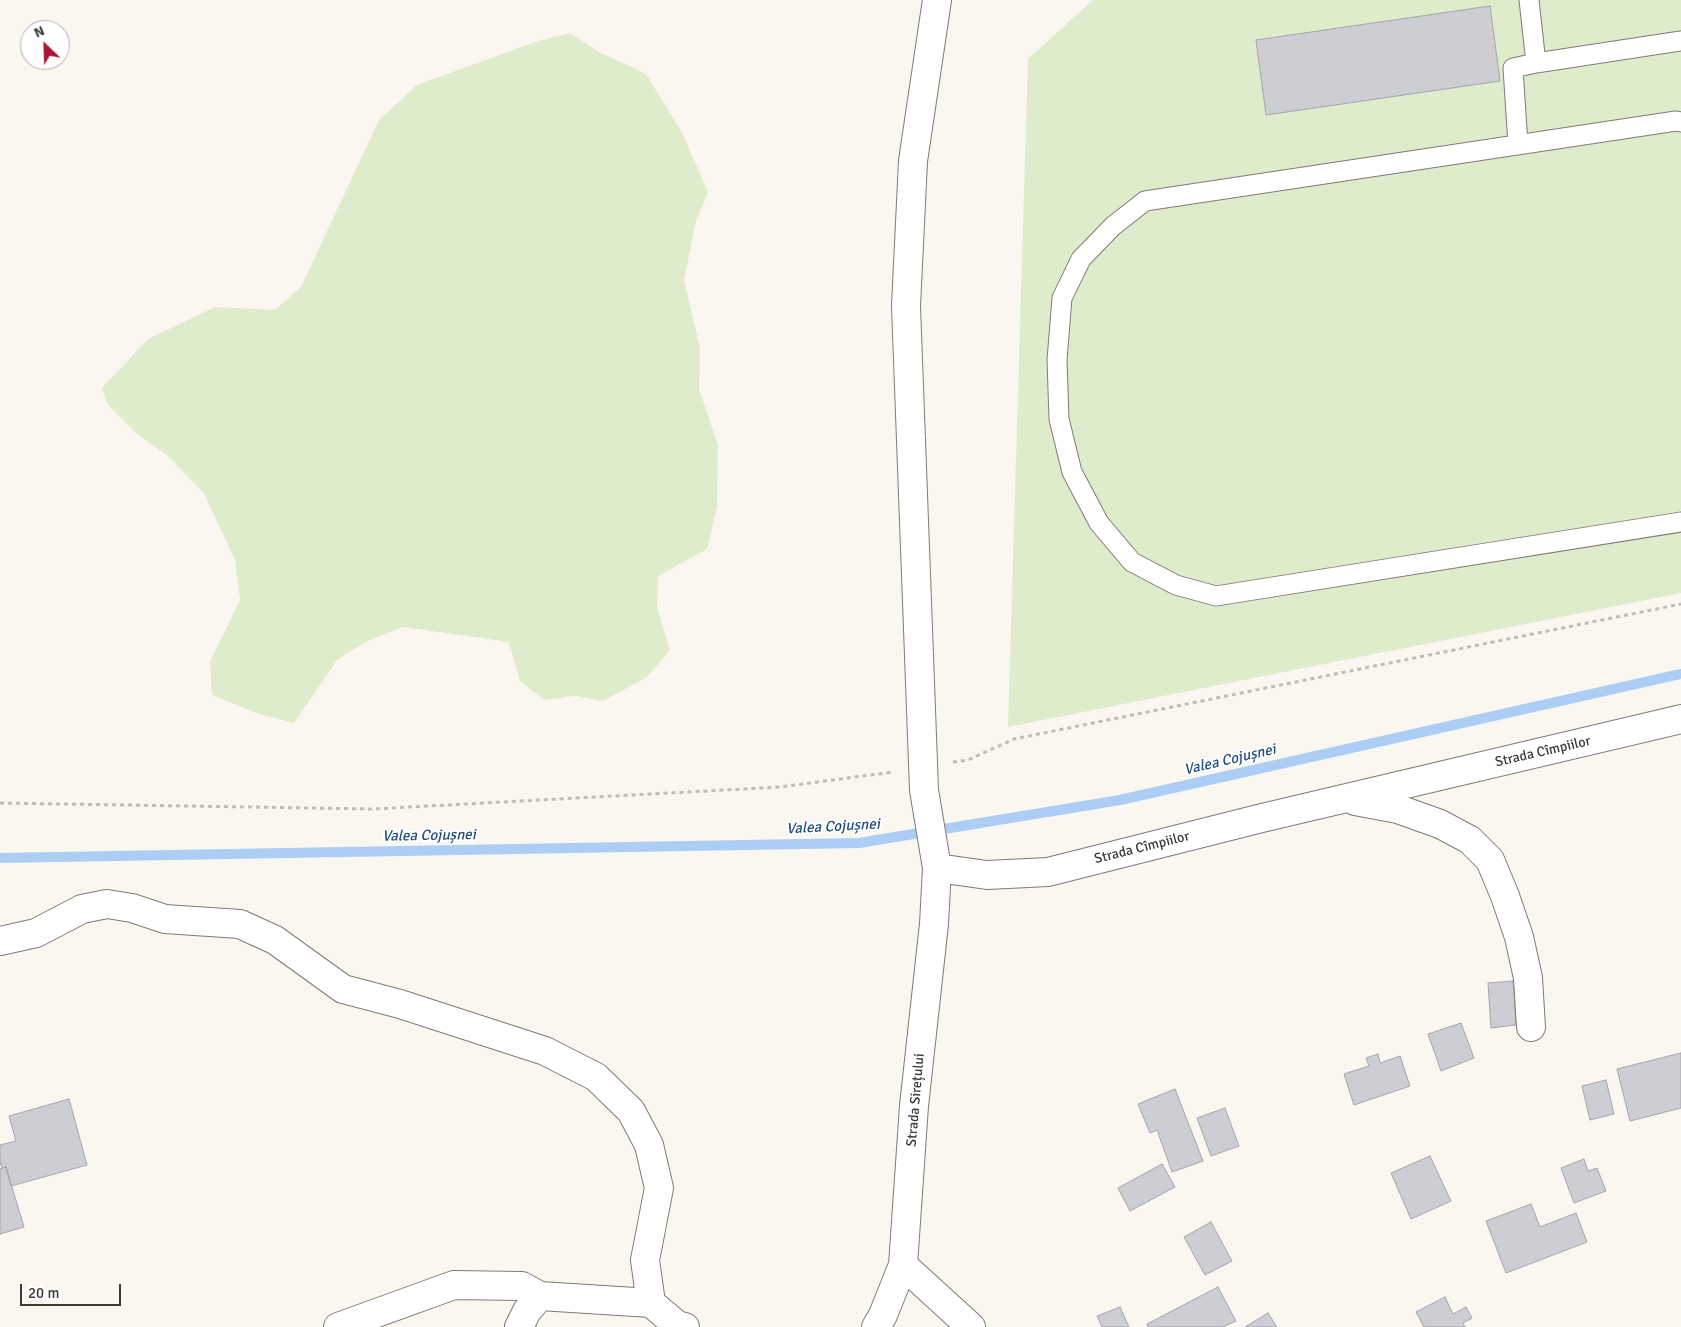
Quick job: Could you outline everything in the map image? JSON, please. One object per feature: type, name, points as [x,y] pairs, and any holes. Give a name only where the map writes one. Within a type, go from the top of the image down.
[{"type":"street","name":"Strada Sirețului","points":[[876,1327],[884,1315],[903,1265],[914,1106],[934,924],[937,868],[924,779],[906,306],[913,161],[937,0]]},
{"type":"street","name":"Strada Cîmpiilor","points":[[937,868],[987,875],[1048,872],[1262,818],[1681,719]]},
{"type":"street","name":"Strada Cîmpiilor","points":[[1346,799],[1398,809],[1440,824],[1470,840],[1490,860],[1505,896],[1519,938],[1528,978],[1531,1027]]},
{"type":"street","points":[[0,942],[36,933],[82,909],[106,904],[132,908],[165,919],[240,924],[274,940],[343,989],[400,1004],[546,1051],[596,1077],[631,1111],[649,1145],[659,1188],[644,1260],[651,1303]]},
{"type":"street","points":[[903,1265],[971,1327]]},
{"type":"street","points":[[338,1327],[454,1285],[522,1286],[540,1296],[651,1303],[679,1326]]},
{"type":"street","points":[[519,1327],[527,1311],[540,1296]]},
{"type":"lane","points":[[1529,0],[1536,62]]},
{"type":"lane","points":[[1518,145],[1513,68],[1536,62],[1681,41]]},
{"type":"lane","points":[[1681,122],[1676,121],[1145,201],[1113,226],[1081,259],[1062,298],[1057,360],[1059,419],[1072,472],[1099,523],[1132,562],[1176,585],[1216,596],[1681,522]]},
{"type":"path","points":[[0,803],[373,809],[924,779],[1014,739],[1681,604]]},
{"type":"green space","points":[[1093,0],[1681,0],[1681,593],[1008,727],[1028,59]]},
{"type":"green space","points":[[570,33],[599,52],[646,74],[682,133],[708,192],[696,221],[684,280],[700,348],[699,389],[718,445],[717,507],[707,549],[658,576],[657,608],[670,650],[647,677],[603,701],[575,696],[544,700],[520,681],[509,642],[403,627],[367,641],[337,660],[294,723],[259,714],[212,695],[210,662],[240,600],[235,560],[204,493],[167,455],[137,434],[108,405],[102,388],[148,339],[215,307],[275,310],[301,287],[379,120],[417,85],[535,42]]},
{"type":"building","points":[[1490,6],[1500,81],[1266,115],[1256,40]]},
{"type":"building","points":[[1513,981],[1516,1025],[1491,1028],[1488,983]]},
{"type":"building","points":[[1461,1023],[1474,1058],[1441,1071],[1428,1034]]},
{"type":"building","points":[[1681,1053],[1681,1108],[1630,1121],[1617,1069]]},
{"type":"building","points":[[1378,1054],[1380,1063],[1400,1056],[1410,1086],[1354,1105],[1344,1074],[1369,1066],[1366,1058]]},
{"type":"building","points":[[1606,1080],[1614,1114],[1590,1120],[1582,1086]]},
{"type":"building","points":[[1175,1089],[1203,1161],[1172,1172],[1157,1130],[1150,1133],[1138,1104]]},
{"type":"building","points":[[69,1099],[87,1165],[11,1186],[6,1167],[2,1168],[0,1162],[0,1145],[16,1141],[9,1116]]},
{"type":"building","points":[[1225,1108],[1239,1146],[1211,1156],[1197,1118]]},
{"type":"building","points":[[1430,1156],[1451,1201],[1411,1219],[1391,1173]]},
{"type":"building","points":[[1584,1159],[1588,1171],[1597,1168],[1606,1191],[1574,1203],[1561,1168]]},
{"type":"building","points":[[1162,1164],[1175,1187],[1130,1211],[1118,1188]]},
{"type":"building","points":[[6,1167],[24,1227],[0,1234],[0,1169]]},
{"type":"building","points":[[1531,1204],[1540,1227],[1576,1213],[1587,1242],[1506,1273],[1486,1221]]},
{"type":"building","points":[[1211,1222],[1232,1261],[1205,1275],[1184,1237]]},
{"type":"building","points":[[1218,1287],[1236,1321],[1223,1327],[1148,1327],[1147,1324]]},
{"type":"building","points":[[1445,1297],[1453,1314],[1466,1307],[1472,1318],[1463,1323],[1465,1327],[1424,1327],[1416,1312]]},
{"type":"building","points":[[1120,1307],[1129,1327],[1102,1327],[1097,1316]]},
{"type":"building","points":[[1268,1313],[1277,1327],[1245,1327]]},
{"type":"waterway","name":"Valea Cojușnei","points":[[0,858],[859,843],[1120,800],[1681,674]]}]
